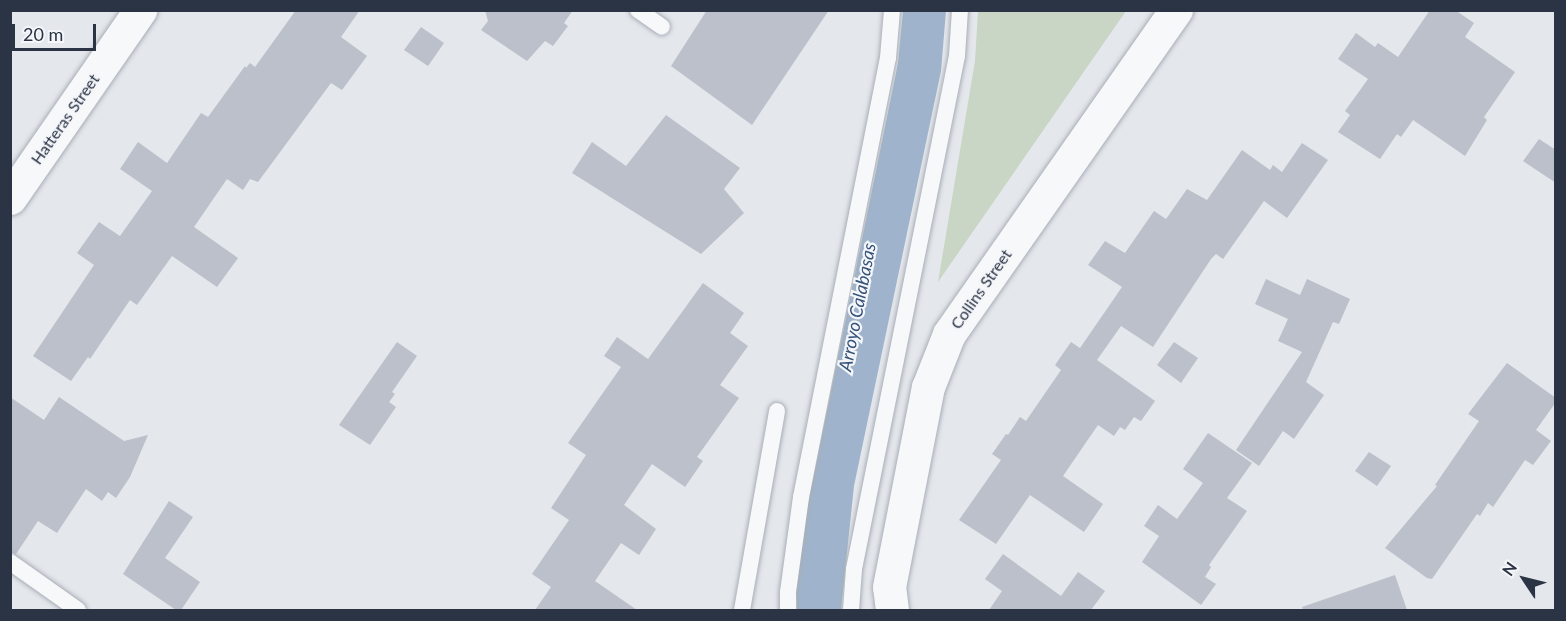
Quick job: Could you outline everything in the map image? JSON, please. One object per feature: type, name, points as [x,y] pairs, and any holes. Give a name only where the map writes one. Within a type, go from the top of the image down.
[{"type":"street","name":"Hatteras Street","points":[[10,198],[140,10]]},
{"type":"street","name":"Collins Street","points":[[892,610],[889,587],[928,387],[949,334],[1176,10]]},
{"type":"lane","points":[[638,10],[662,27]]},
{"type":"lane","points":[[788,610],[788,592],[801,496],[888,58],[892,10]]},
{"type":"lane","points":[[851,610],[854,569],[957,56],[960,10]]},
{"type":"lane","points":[[742,610],[777,411]]},
{"type":"lane","points":[[10,562],[78,610]]},
{"type":"green space","points":[[978,11],[1126,11],[938,282],[975,61]]},
{"type":"water","name":"Arroyo Calabasas","points":[[903,11],[946,11],[941,71],[854,486],[841,610],[797,610],[796,588],[807,509],[898,63]]},
{"type":"building","points":[[296,10],[360,10],[341,37],[367,56],[342,90],[331,83],[258,182],[250,179],[243,190],[227,179],[194,227],[238,258],[217,287],[172,256],[137,305],[130,300],[90,359],[88,357],[71,381],[33,356],[94,265],[77,253],[99,222],[120,236],[152,191],[120,169],[138,142],[167,163],[201,113],[208,117],[245,66],[246,68],[250,63],[255,67]]},
{"type":"building","points":[[485,10],[573,10],[564,23],[568,26],[553,46],[545,41],[527,61],[481,30],[488,21]]},
{"type":"building","points":[[707,10],[829,10],[752,125],[671,66]]},
{"type":"building","points":[[1430,10],[1455,10],[1474,23],[1465,37],[1515,72],[1484,117],[1487,120],[1465,156],[1413,120],[1401,137],[1397,134],[1380,159],[1338,132],[1350,115],[1345,111],[1368,79],[1338,59],[1356,33],[1375,47],[1378,43],[1398,57]]},
{"type":"building","points":[[421,27],[444,43],[428,66],[404,50]]},
{"type":"building","points":[[666,115],[740,168],[724,189],[744,213],[701,254],[572,173],[592,142],[626,166]]},
{"type":"building","points":[[1539,139],[1556,150],[1556,183],[1523,161]]},
{"type":"building","points":[[1302,143],[1328,160],[1287,218],[1264,201],[1223,259],[1216,254],[1211,259],[1153,347],[1121,326],[1097,360],[1155,401],[1141,421],[1134,417],[1125,430],[1120,427],[1114,436],[1098,425],[1063,476],[1103,504],[1084,532],[1030,495],[996,544],[959,520],[1001,460],[992,454],[1020,417],[1026,421],[1061,370],[1055,365],[1071,342],[1080,348],[1122,287],[1088,265],[1105,241],[1125,253],[1154,211],[1166,219],[1187,189],[1207,200],[1242,150],[1270,170],[1273,165],[1282,172]]},
{"type":"building","points":[[1266,279],[1300,295],[1307,279],[1350,299],[1339,324],[1333,322],[1306,382],[1324,395],[1294,439],[1283,431],[1259,466],[1236,450],[1302,352],[1278,341],[1288,319],[1255,304]]},
{"type":"building","points":[[703,283],[744,313],[730,333],[748,346],[720,385],[739,398],[697,457],[703,461],[685,487],[652,464],[624,505],[656,529],[639,555],[621,543],[595,581],[637,610],[535,610],[551,587],[532,574],[569,520],[551,508],[586,455],[568,443],[621,367],[604,356],[617,337],[648,359]]},
{"type":"building","points":[[397,342],[417,356],[392,392],[395,394],[389,402],[396,407],[370,445],[339,425]]},
{"type":"building","points":[[1174,342],[1198,358],[1181,383],[1157,365]]},
{"type":"building","points":[[1507,363],[1556,398],[1556,402],[1536,430],[1551,441],[1533,465],[1525,460],[1493,507],[1488,503],[1480,516],[1477,514],[1432,579],[1427,578],[1385,548],[1437,486],[1435,485],[1479,421],[1468,414]]},
{"type":"building","points":[[10,397],[44,420],[59,397],[124,441],[148,435],[130,477],[116,498],[108,492],[102,501],[86,489],[57,533],[38,521],[16,554],[10,552]]},
{"type":"building","points":[[1208,433],[1252,463],[1227,498],[1247,511],[1209,565],[1211,567],[1205,577],[1216,584],[1201,605],[1142,562],[1159,536],[1144,526],[1158,505],[1177,519],[1203,483],[1183,469]]},
{"type":"building","points":[[1369,452],[1391,466],[1377,486],[1355,471]]},
{"type":"building","points":[[169,501],[193,517],[165,558],[200,582],[181,610],[176,610],[123,574]]},
{"type":"building","points":[[1003,554],[1061,596],[1078,572],[1105,591],[1091,610],[989,610],[1002,591],[985,579]]},
{"type":"building","points":[[1395,575],[1407,610],[1303,610],[1302,607]]}]
